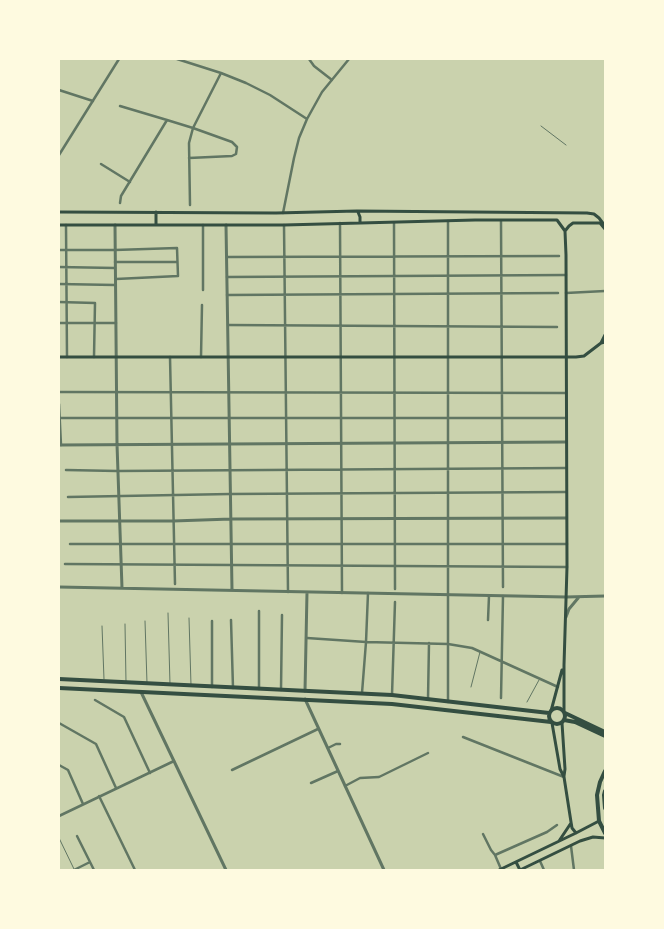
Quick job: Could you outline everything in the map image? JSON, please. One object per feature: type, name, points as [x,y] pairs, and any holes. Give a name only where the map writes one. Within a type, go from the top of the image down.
[{"type":"main road","points":[[59,212],[586,213],[594,214],[600,218],[605,228]]},
{"type":"main road","points":[[156,212],[156,225]]},
{"type":"main road","points":[[358,212],[360,223]]},
{"type":"main road","points":[[59,225],[284,225],[557,220],[563,226],[565,231],[566,275],[567,544],[563,721],[564,777],[572,828],[576,833]]},
{"type":"main road","points":[[565,231],[573,224],[600,223],[605,228]]},
{"type":"main road","points":[[59,356],[576,357],[584,356],[603,343],[605,335]]},
{"type":"main road","points":[[564,665],[549,718],[552,722],[560,769],[564,777]]},
{"type":"main road","points":[[59,679],[305,692],[382,694],[550,712],[558,708],[603,732],[605,738]]},
{"type":"main road","points":[[207,695],[210,686]]},
{"type":"main road","points":[[223,696],[222,691],[224,687]]},
{"type":"main road","points":[[59,688],[382,703],[558,724],[563,721],[575,722],[603,732]]},
{"type":"main road","points":[[382,694],[384,699],[382,703]]},
{"type":"main road","points":[[392,695],[392,704]]},
{"type":"main road","points":[[605,771],[597,795],[599,821],[605,833]]},
{"type":"main road","points":[[605,791],[605,808]]},
{"type":"main road","points":[[500,870],[599,821],[605,822]]},
{"type":"main road","points":[[559,842],[571,822]]},
{"type":"main road","points":[[516,862],[520,870],[580,841],[593,837],[605,838]]},
{"type":"street","points":[[59,155],[119,59]]},
{"type":"street","points":[[177,59],[221,72],[246,83],[270,95],[307,119]]},
{"type":"street","points":[[309,59],[314,66],[332,80]]},
{"type":"street","points":[[283,212],[299,138],[307,119],[314,105],[349,59]]},
{"type":"street","points":[[190,205],[189,158],[193,128],[221,72]]},
{"type":"street","points":[[59,90],[93,100]]},
{"type":"street","points":[[120,106],[193,128],[234,143],[237,152],[230,157],[189,158]]},
{"type":"street","points":[[120,203],[121,196],[167,120]]},
{"type":"street","points":[[102,164],[130,182]]},
{"type":"street","points":[[502,220],[503,586]]},
{"type":"street","points":[[448,221],[448,702]]},
{"type":"street","points":[[394,222],[395,589]]},
{"type":"street","points":[[340,223],[342,593]]},
{"type":"street","points":[[66,225],[67,356]]},
{"type":"street","points":[[115,225],[116,444],[122,588]]},
{"type":"street","points":[[203,225],[203,290]]},
{"type":"street","points":[[226,225],[232,590]]},
{"type":"street","points":[[284,225],[288,592]]},
{"type":"street","points":[[59,250],[177,248],[178,276],[115,279]]},
{"type":"street","points":[[227,257],[559,256]]},
{"type":"street","points":[[115,262],[178,262]]},
{"type":"street","points":[[59,267],[115,268]]},
{"type":"street","points":[[227,277],[566,275]]},
{"type":"street","points":[[59,284],[115,285]]},
{"type":"street","points":[[566,293],[605,291]]},
{"type":"street","points":[[228,295],[558,293]]},
{"type":"street","points":[[59,302],[95,303],[94,357]]},
{"type":"street","points":[[201,357],[202,305]]},
{"type":"street","points":[[59,323],[116,323]]},
{"type":"street","points":[[228,324],[556,327]]},
{"type":"street","points":[[170,357],[175,584]]},
{"type":"street","points":[[59,392],[566,393]]},
{"type":"street","points":[[59,404],[60,445],[566,442]]},
{"type":"street","points":[[59,418],[566,418]]},
{"type":"street","points":[[66,470],[566,468]]},
{"type":"street","points":[[68,497],[566,492]]},
{"type":"street","points":[[59,521],[287,518],[566,518]]},
{"type":"street","points":[[70,544],[567,544]]},
{"type":"street","points":[[65,564],[567,567]]},
{"type":"street","points":[[59,587],[489,596],[605,596]]},
{"type":"street","points":[[305,692],[307,592]]},
{"type":"street","points":[[362,693],[368,593]]},
{"type":"street","points":[[488,620],[489,596]]},
{"type":"street","points":[[501,698],[503,596]]},
{"type":"street","points":[[566,617],[572,604],[579,597]]},
{"type":"street","points":[[392,695],[395,602]]},
{"type":"street","points":[[259,689],[260,612]]},
{"type":"street","points":[[281,690],[282,615]]},
{"type":"street","points":[[231,620],[233,688]]},
{"type":"street","points":[[210,686],[212,621]]},
{"type":"street","points":[[307,638],[448,644],[472,648],[558,687]]},
{"type":"street","points":[[428,699],[429,644]]},
{"type":"street","points":[[141,692],[226,870]]},
{"type":"street","points":[[305,699],[384,870]]},
{"type":"street","points":[[95,700],[124,717],[150,772]]},
{"type":"street","points":[[59,723],[96,744],[116,788]]},
{"type":"street","points":[[232,770],[318,729]]},
{"type":"street","points":[[463,737],[564,777]]},
{"type":"street","points":[[328,748],[340,744]]},
{"type":"street","points":[[345,786],[360,778],[379,777],[428,753]]},
{"type":"street","points":[[59,816],[174,761]]},
{"type":"street","points":[[59,765],[68,770],[83,804]]},
{"type":"street","points":[[311,783],[338,771]]},
{"type":"street","points":[[100,796],[135,870]]},
{"type":"street","points":[[495,855],[547,832],[557,825]]},
{"type":"street","points":[[483,834],[495,855],[500,870]]},
{"type":"street","points":[[77,836],[94,870]]},
{"type":"street","points":[[571,846],[574,870]]},
{"type":"street","points":[[540,861],[544,870]]},
{"type":"street","points":[[74,870],[90,862]]},
{"type":"lane","points":[[541,126],[566,145]]},
{"type":"lane","points":[[168,613],[170,685]]},
{"type":"lane","points":[[189,618],[191,686]]},
{"type":"lane","points":[[146,621],[147,684]]},
{"type":"lane","points":[[125,624],[126,683]]},
{"type":"lane","points":[[102,626],[104,682]]},
{"type":"lane","points":[[471,687],[480,652]]},
{"type":"lane","points":[[527,702],[539,679]]},
{"type":"lane","points":[[59,838],[74,870]]},
{"type":"green space","points":[[59,59],[605,59],[605,870],[59,870]]}]
